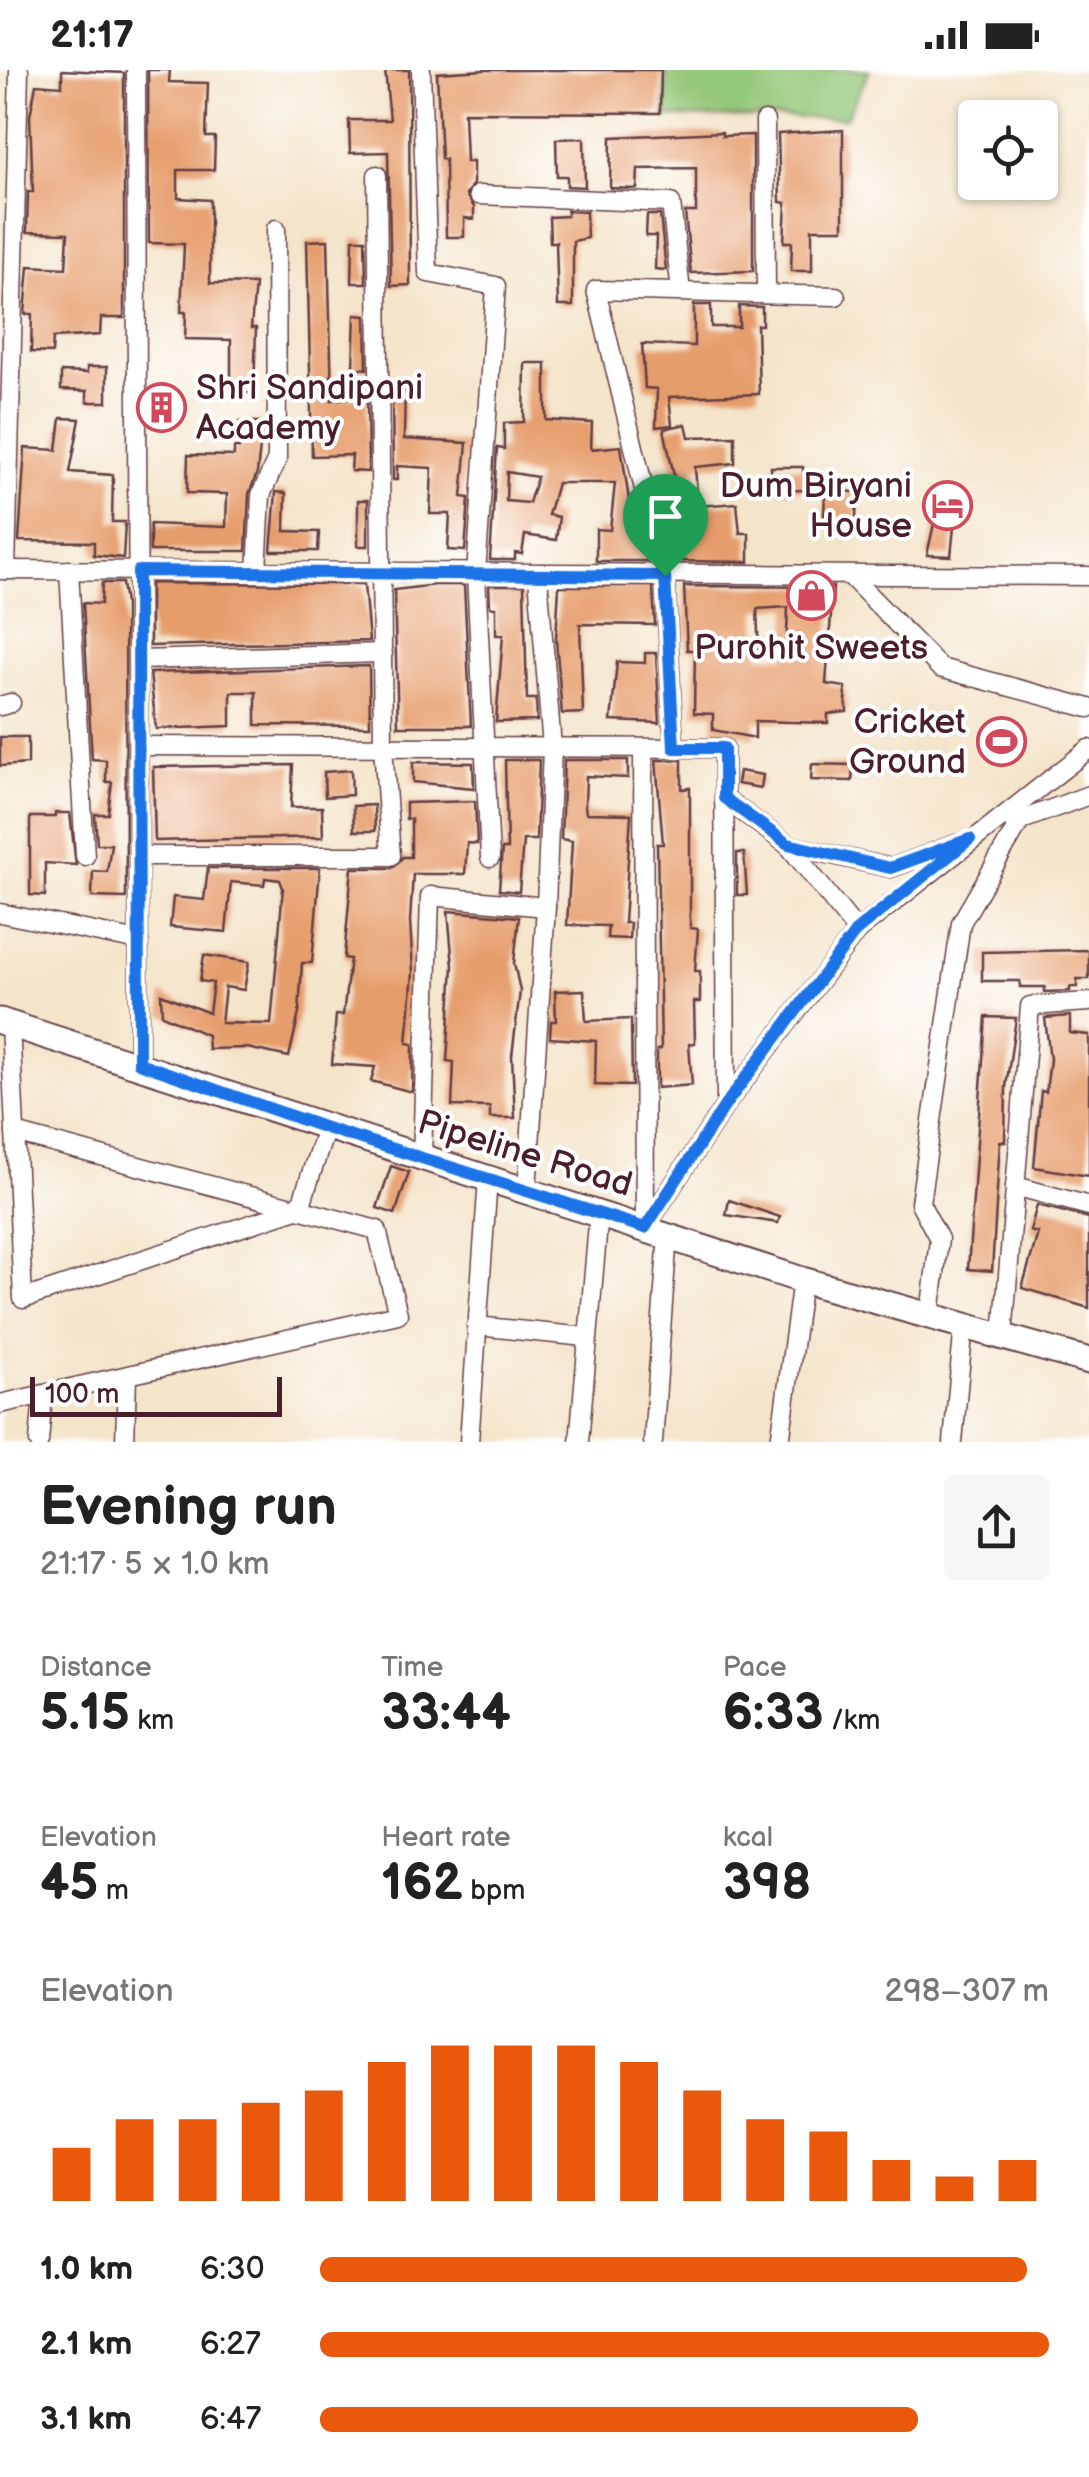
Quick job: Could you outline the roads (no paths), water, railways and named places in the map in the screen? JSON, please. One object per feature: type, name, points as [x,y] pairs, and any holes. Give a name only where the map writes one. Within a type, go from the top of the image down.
[{"type":"main road","name":"Pipeline Road","points":[[5,1022],[802,1280],[1089,1361]]},
{"type":"street","points":[[19,70],[6,367],[3,570],[852,578],[1089,576]]},
{"type":"street","points":[[136,70],[139,1063]]},
{"type":"street","points":[[421,70],[428,273],[496,286],[476,574],[490,858]]},
{"type":"street","points":[[765,121],[766,294]]},
{"type":"street","points":[[139,856],[392,856],[384,746],[378,175]]},
{"type":"street","points":[[478,194],[671,203],[681,292]]},
{"type":"street","points":[[258,572],[261,495],[277,459],[276,229]]},
{"type":"street","points":[[674,748],[665,576],[596,290],[836,296]]},
{"type":"street","points":[[70,570],[85,856]]},
{"type":"street","points":[[527,1190],[546,907],[552,747],[538,576]]},
{"type":"street","points":[[852,578],[940,668],[1089,708]]},
{"type":"street","points":[[138,660],[383,652]]},
{"type":"street","points":[[139,746],[724,748],[726,1104]]},
{"type":"street","points":[[643,748],[656,1231],[653,1442]]},
{"type":"street","points":[[656,1231],[726,1104],[857,930],[1089,749]]},
{"type":"street","points":[[788,844],[890,868],[1089,795]]},
{"type":"street","points":[[724,798],[788,844],[857,930]]},
{"type":"street","points":[[930,1315],[939,1239],[920,1203],[961,922],[1022,820]]},
{"type":"street","points":[[422,1158],[430,896],[546,907]]},
{"type":"street","points":[[0,913],[139,941]]},
{"type":"street","points":[[1002,1336],[1030,1006],[1089,1002]]},
{"type":"street","points":[[5,1022],[23,1299],[300,1208]]},
{"type":"street","points":[[300,1208],[326,1128]]},
{"type":"street","points":[[0,1404],[398,1314],[376,1230],[15,1134]]},
{"type":"street","points":[[469,1442],[488,1179]]},
{"type":"street","points":[[1015,1186],[1089,1206]]},
{"type":"street","points":[[578,1442],[599,1213]]},
{"type":"street","points":[[780,1442],[802,1280]]},
{"type":"street","points":[[953,1442],[964,1324]]},
{"type":"street","points":[[476,1326],[586,1336]]},
{"type":"street","points":[[125,1442],[127,1376]]},
{"type":"street","points":[[40,1442],[43,1395]]},
{"type":"place","name":"Shri Sandipani Academy","points":[[161,408]]},
{"type":"place","name":"Dum Biryani House","points":[[947,506]]},
{"type":"place","name":"Purohit Sweets","points":[[811,596]]},
{"type":"place","name":"Cricket Ground","points":[[1001,742]]}]
